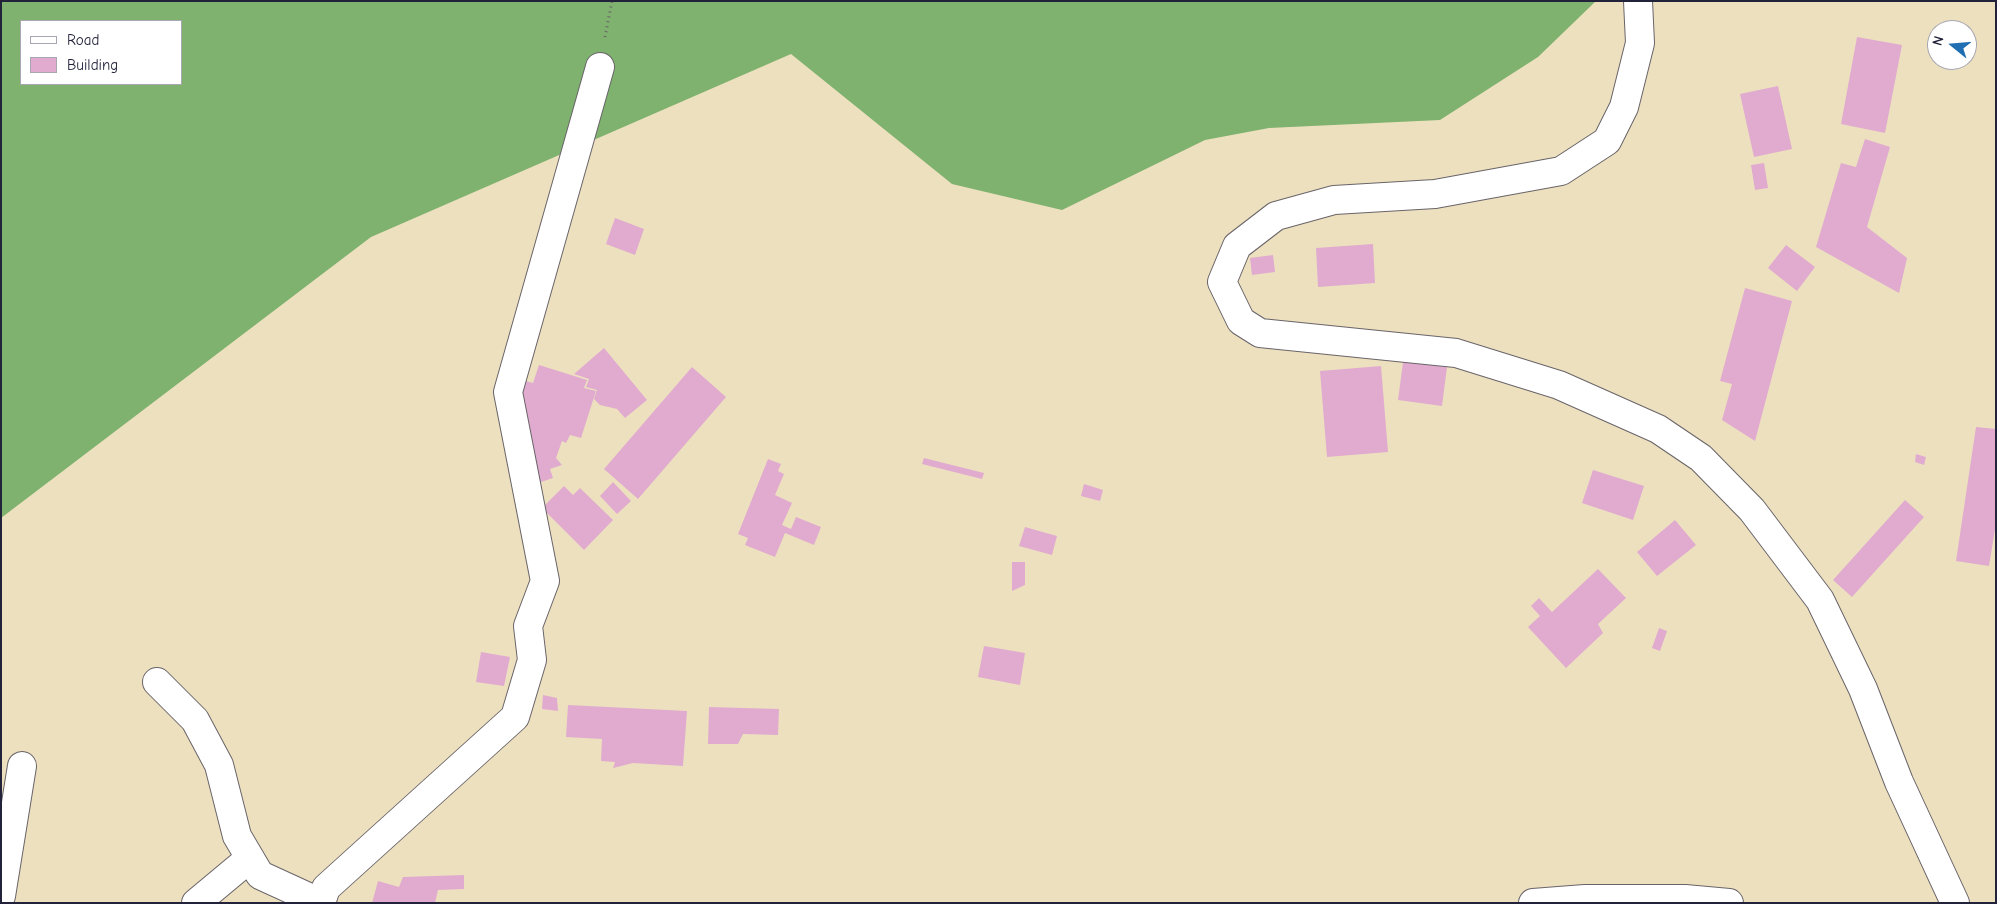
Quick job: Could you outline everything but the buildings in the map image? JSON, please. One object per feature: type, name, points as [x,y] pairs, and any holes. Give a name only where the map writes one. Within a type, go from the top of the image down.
[{"type":"street","points":[[1638,1],[1640,43],[1624,107],[1607,142],[1561,170],[1435,194],[1334,200],[1276,216],[1237,246],[1222,282],[1241,320],[1260,333],[1456,353],[1559,385],[1658,428],[1702,458],[1752,510],[1820,600],[1863,689],[1899,782],[1955,903]]},
{"type":"street","points":[[157,682],[195,720],[219,765],[237,836],[260,876],[321,903],[326,888],[515,717],[532,660],[528,626],[545,581],[508,392],[600,67]]},
{"type":"street","points":[[1,896],[22,766]]},
{"type":"street","points":[[196,903],[250,858]]},
{"type":"street","points":[[1533,903],[1585,899],[1685,899],[1729,903]]},
{"type":"green space","points":[[1,1],[1596,1],[1538,57],[1440,120],[1269,128],[1205,140],[1062,210],[952,184],[791,54],[371,237],[1,518]]}]
